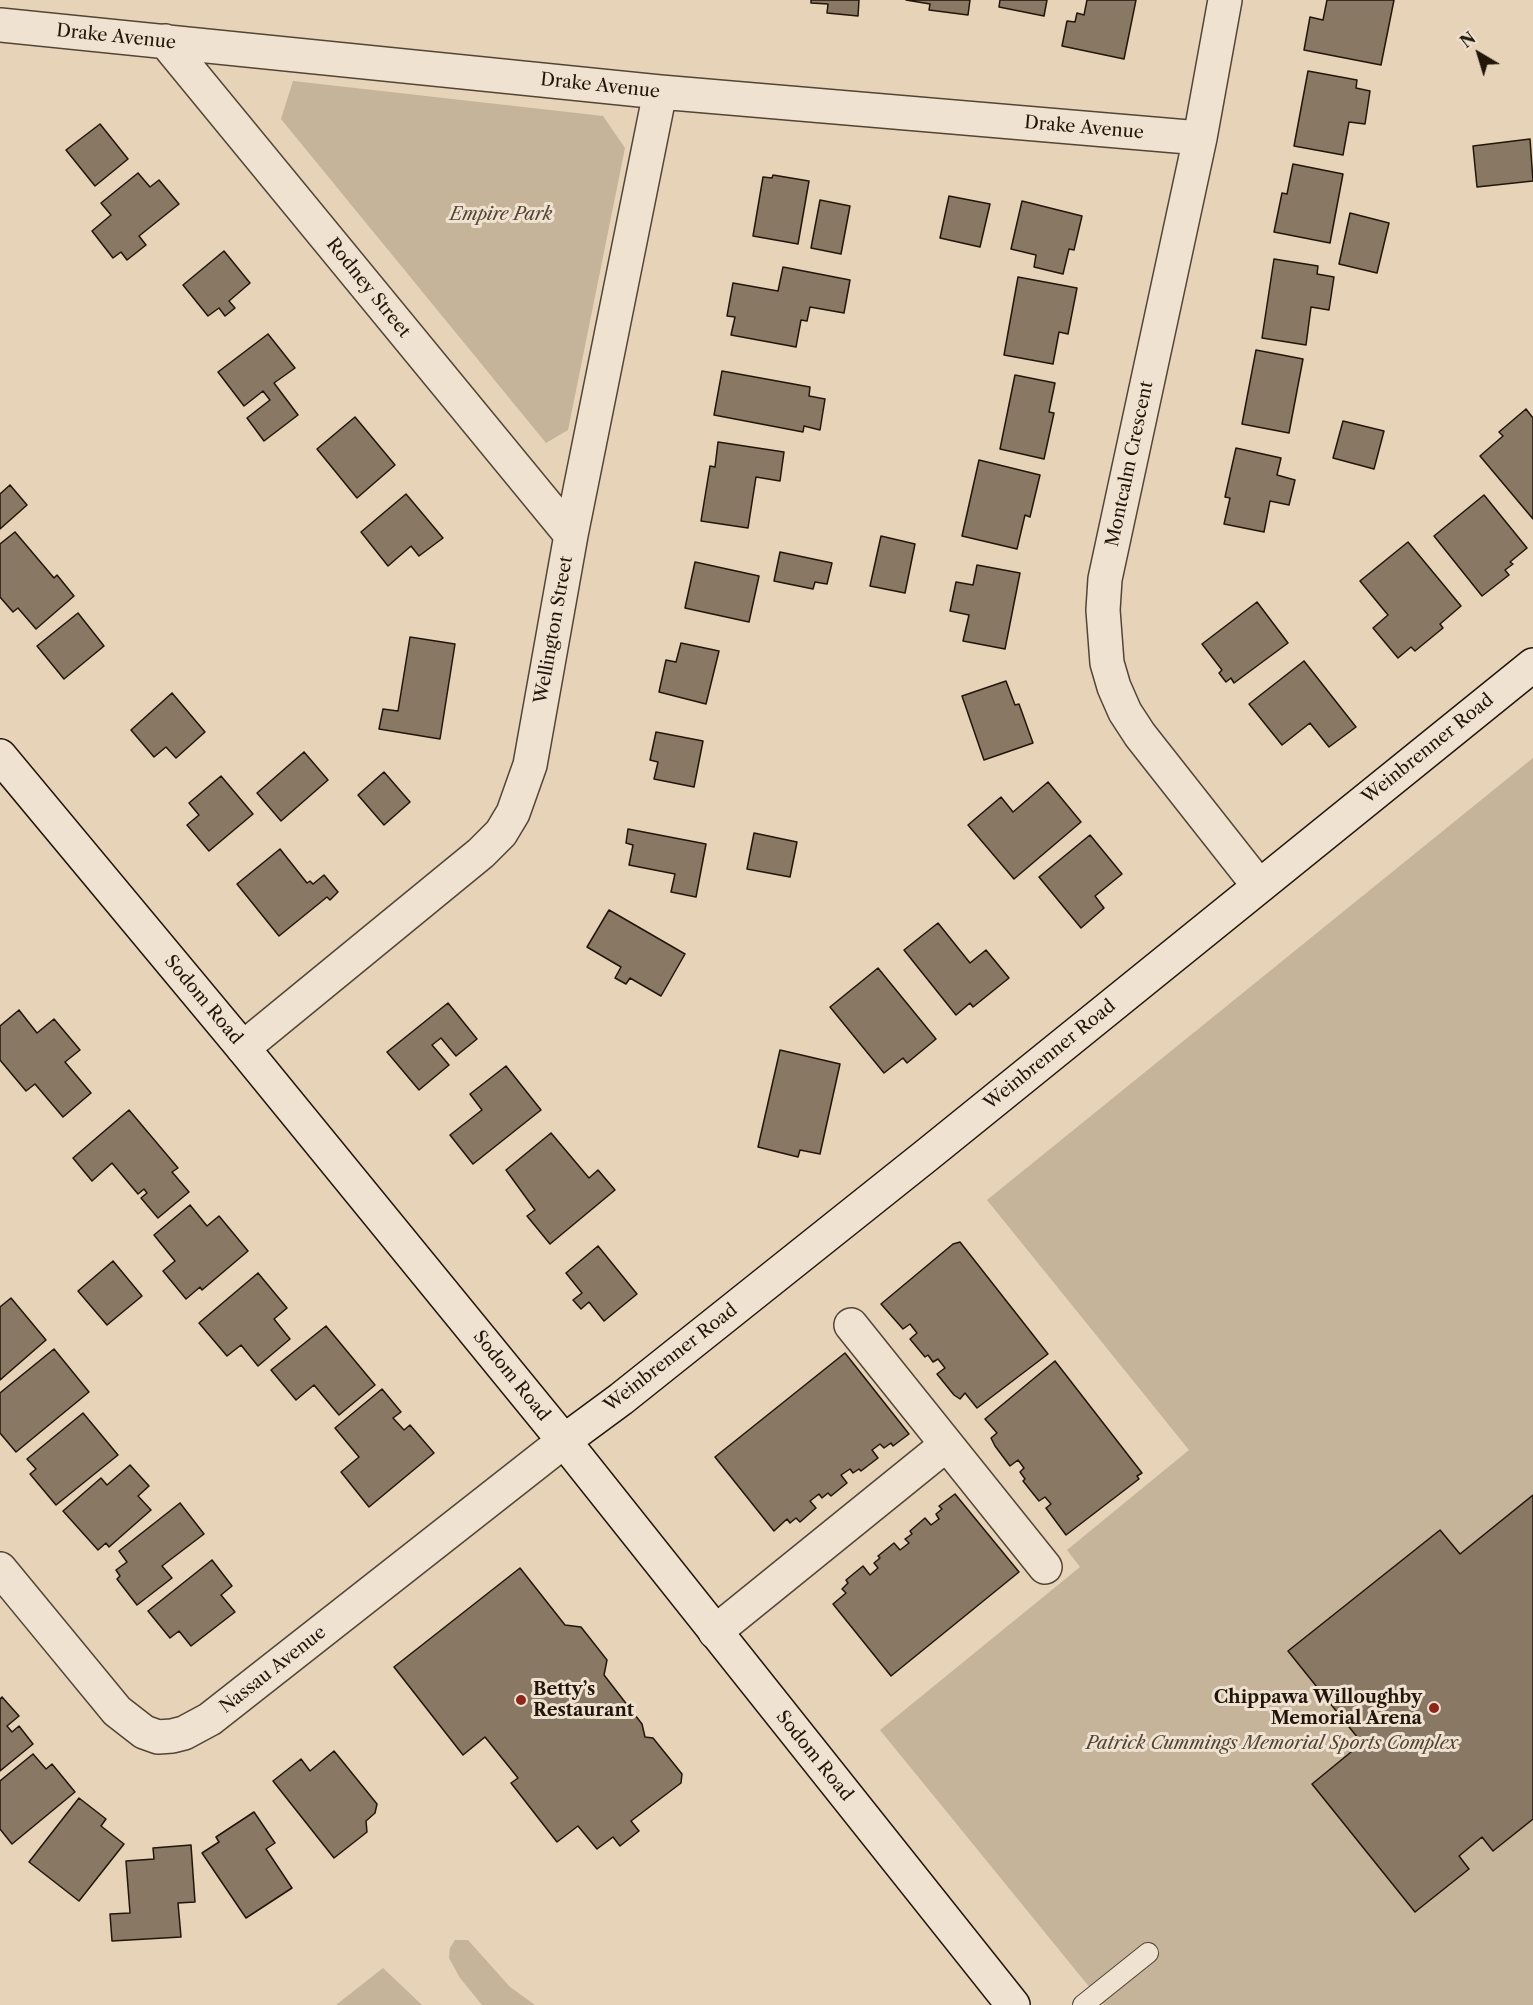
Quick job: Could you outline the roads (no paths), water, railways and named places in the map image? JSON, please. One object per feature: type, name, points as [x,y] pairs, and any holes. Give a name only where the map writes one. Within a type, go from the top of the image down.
[{"type":"street","name":"Montcalm Crescent","points":[[1225,0],[1200,138],[1105,579],[1104,640],[1110,671],[1125,712],[1140,735],[1259,886]]},
{"type":"street","name":"Drake Avenue","points":[[0,25],[660,92],[1200,138]]},
{"type":"street","name":"Rodney Street","points":[[165,41],[572,535]]},
{"type":"street","name":"Wellington Street","points":[[243,1048],[481,853],[501,833],[517,803],[530,765],[572,535],[660,92]]},
{"type":"street","name":"Weinbrenner Road","points":[[564,1441],[621,1399],[918,1162],[1533,665]]},
{"type":"street","name":"Sodom Road","points":[[0,756],[243,1048],[564,1441],[1013,2005]]},
{"type":"street","points":[[851,1325],[1045,1567]]},
{"type":"street","name":"Nassau Avenue","points":[[0,1569],[117,1711],[144,1732],[158,1737],[172,1736],[184,1733],[210,1719],[564,1441]]},
{"type":"street","points":[[716,1632],[946,1445]]},
{"type":"lane","points":[[1083,2005],[1148,1953]]},
{"type":"place","name":"Betty’s Restaurant","points":[[521,1700]]},
{"type":"place","name":"Chippawa Willoughby Memorial Arena","points":[[1434,1708]]},
{"type":"park label","name":"Empire Park","points":[[501,215]]},
{"type":"park label","name":"Patrick Cummings Memorial Sports Complex","points":[[1272,1744]]}]
